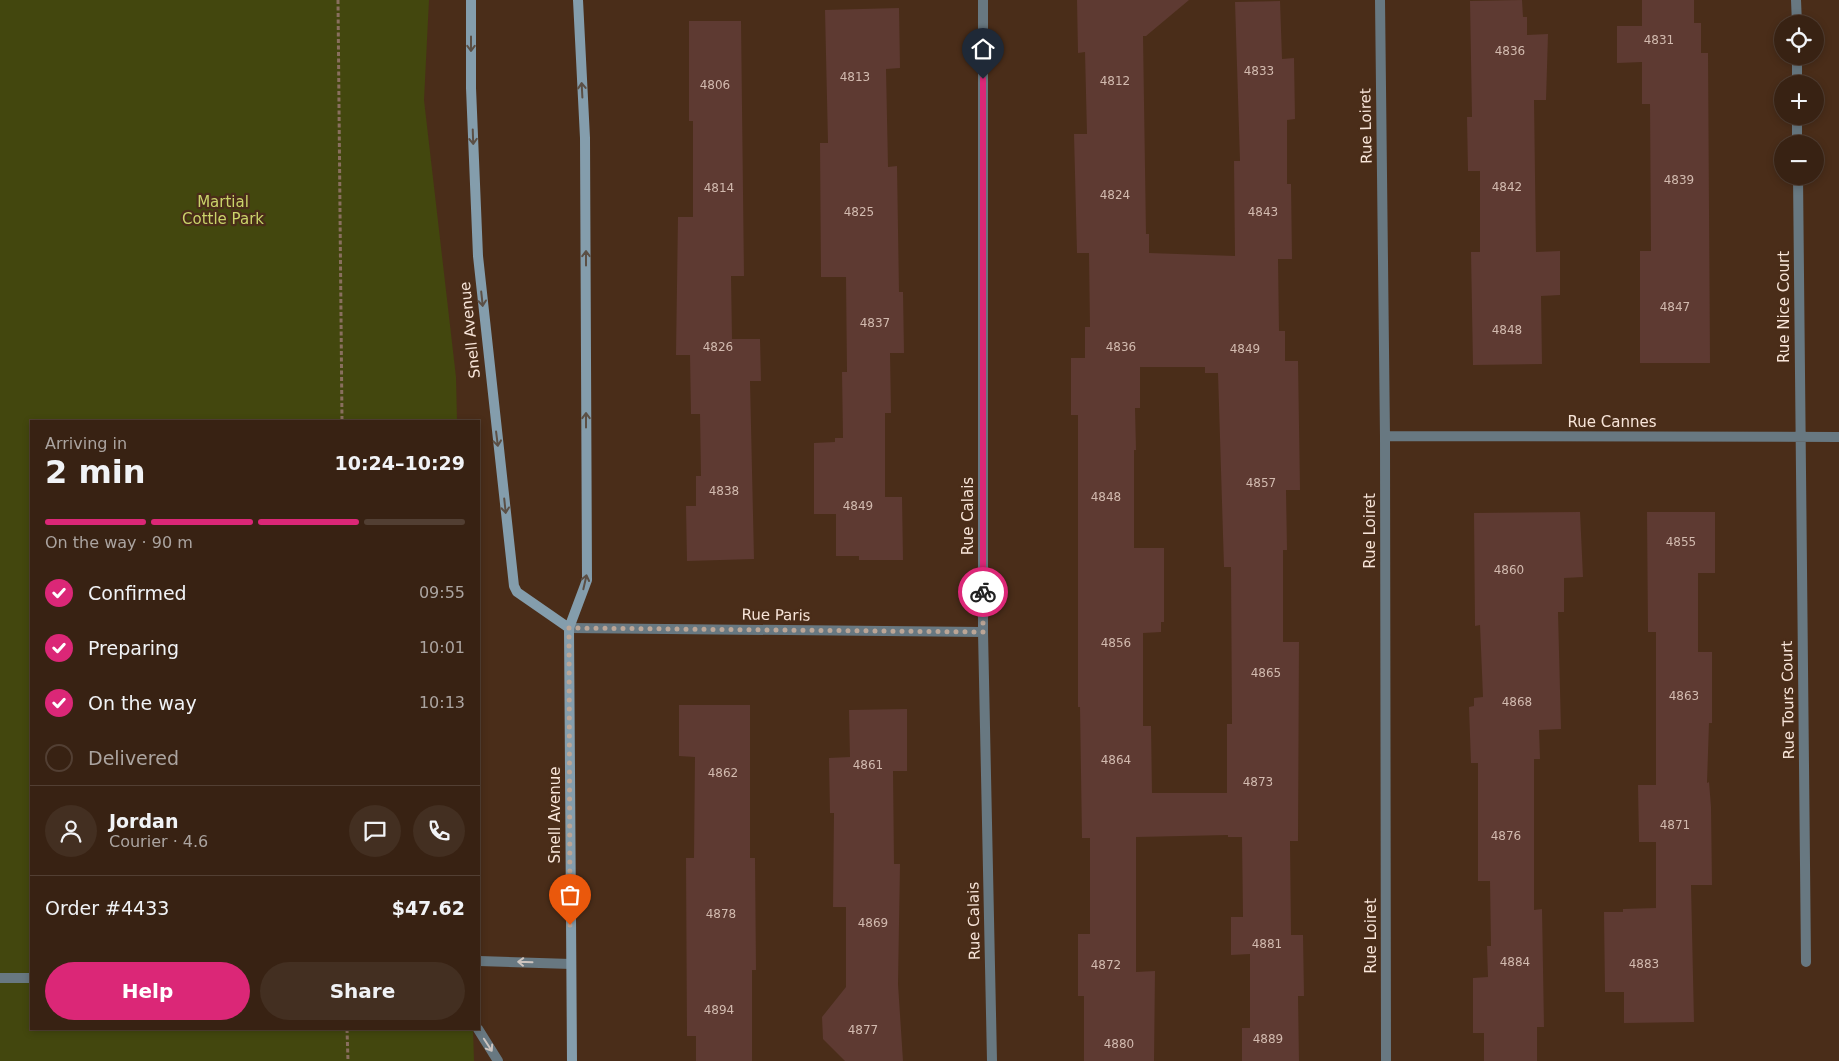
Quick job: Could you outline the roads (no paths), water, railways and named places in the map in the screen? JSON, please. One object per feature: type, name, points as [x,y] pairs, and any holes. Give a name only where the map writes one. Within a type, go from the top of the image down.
[{"type":"main road","name":"Snell Avenue","points":[[471,0],[471,88],[478,256],[514,586],[517,592],[569,628]]},
{"type":"main road","name":"Snell Avenue","points":[[572,1061],[569,628],[587,580],[585,138],[578,0]]},
{"type":"street","name":"Rue Calais","points":[[983,0],[983,632],[992,1061]]},
{"type":"street","name":"Rue Loiret","points":[[1380,0],[1384,436],[1386,1061]]},
{"type":"street","points":[[1796,0],[1796,15]]},
{"type":"street","name":"Rue Nice Court","points":[[1798,185],[1800,437]]},
{"type":"street","name":"Rue Cannes","points":[[1384,436],[1839,437]]},
{"type":"street","name":"Rue Tours Court","points":[[1800,437],[1806,962]]},
{"type":"street","name":"Rue Paris","points":[[569,628],[983,632]]},
{"type":"street","points":[[480,961],[571,964]]},
{"type":"street","points":[[0,978],[30,978]]},
{"type":"street","points":[[479,1030],[498,1061]]},
{"type":"park label","name":"Martial Cottle Park","points":[[223,210]]}]
